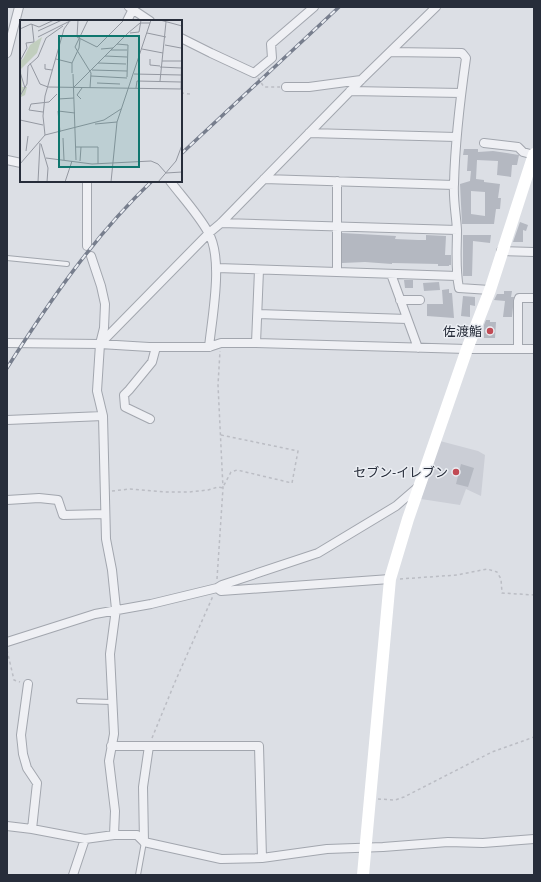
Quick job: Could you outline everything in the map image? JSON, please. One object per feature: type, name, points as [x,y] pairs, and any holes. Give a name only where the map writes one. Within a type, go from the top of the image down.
[{"type":"street","points":[[7,53],[19,7]]},
{"type":"street","points":[[182,38],[254,73],[272,58],[271,44],[314,7]]},
{"type":"street","points":[[100,344],[350,91],[436,7]]},
{"type":"street","points":[[127,20],[132,8],[142,18]]},
{"type":"street","points":[[390,52],[462,54],[466,58],[456,137],[454,185],[457,230],[457,276],[459,288],[490,290]]},
{"type":"street","points":[[286,87],[309,87],[361,80]]},
{"type":"street","points":[[350,91],[461,93]]},
{"type":"street","points":[[309,133],[456,137]]},
{"type":"street","points":[[363,875],[390,579],[408,519],[467,349],[490,290],[501,252],[534,154],[523,152],[518,147],[484,143]]},
{"type":"street","points":[[7,160],[20,164]]},
{"type":"street","points":[[264,179],[454,185]]},
{"type":"street","points":[[338,181],[338,272]]},
{"type":"street","points":[[87,182],[87,246]]},
{"type":"street","points":[[171,182],[209,233],[215,248],[217,268],[209,347]]},
{"type":"street","points":[[221,223],[338,228],[457,230]]},
{"type":"street","points":[[501,252],[534,252]]},
{"type":"street","points":[[91,256],[105,304],[104,328],[100,344],[97,391],[103,416],[106,539],[112,570],[116,609],[110,654],[114,734],[109,761],[116,811],[114,835]]},
{"type":"street","points":[[217,268],[457,276]]},
{"type":"street","points":[[256,344],[259,270]]},
{"type":"street","points":[[391,274],[418,348]]},
{"type":"street","points":[[518,348],[518,301],[520,298],[534,298]]},
{"type":"street","points":[[400,300],[420,300]]},
{"type":"street","points":[[258,314],[407,319]]},
{"type":"street","points":[[7,343],[100,344],[156,347],[209,347],[221,344],[256,344],[467,349],[534,349]]},
{"type":"street","points":[[150,418],[125,407],[124,395],[152,362],[156,347]]},
{"type":"street","points":[[7,420],[103,416]]},
{"type":"street","points":[[7,642],[95,614],[116,609],[151,604],[217,588],[318,553],[396,506],[420,485]]},
{"type":"street","points":[[7,500],[39,498],[58,500],[63,516],[105,514]]},
{"type":"street","points":[[217,588],[221,591],[390,579]]},
{"type":"street","points":[[28,684],[21,734],[23,754],[27,768],[37,783],[32,829]]},
{"type":"street","points":[[111,746],[259,746],[262,858]]},
{"type":"street","points":[[144,842],[143,787],[149,746]]},
{"type":"street","points":[[7,826],[85,839],[114,835],[137,835],[144,842],[221,859],[262,858],[313,851],[448,842],[483,843],[534,839]]},
{"type":"street","points":[[73,875],[85,839]]},
{"type":"lane","points":[[7,258],[67,264]]},
{"type":"lane","points":[[80,701],[112,702]]},
{"type":"lane","points":[[138,875],[144,842]]},
{"type":"path","points":[[254,73],[264,87],[286,87]]},
{"type":"path","points":[[182,93],[190,94]]},
{"type":"path","points":[[149,746],[175,682],[217,588],[222,488],[218,385],[221,344]]},
{"type":"path","points":[[221,435],[298,451],[292,483],[237,470],[231,472],[222,488]]},
{"type":"path","points":[[105,492],[130,489],[165,492],[189,492],[208,490],[218,487],[222,488]]},
{"type":"path","points":[[390,579],[457,574],[487,569],[497,572],[501,579],[502,593],[534,595]]},
{"type":"path","points":[[7,648],[14,680],[28,684]]},
{"type":"path","points":[[370,801],[378,799],[395,800],[404,797],[492,752],[534,736]]},
{"type":"shaded area","name":"セブン-イレブン","points":[[440,441],[478,451],[485,455],[481,496],[466,489],[460,505],[421,499]]},
{"type":"building","points":[[464,149],[478,149],[478,152],[493,151],[519,155],[517,165],[512,165],[511,177],[497,175],[498,161],[477,160],[476,179],[484,180],[484,182],[500,184],[498,198],[501,198],[500,209],[496,209],[494,224],[462,224],[460,184],[470,181],[471,171],[467,171],[468,155],[463,155]],"holes":[[[471,191],[485,192],[485,216],[471,214]]]},
{"type":"building","points":[[520,222],[528,225],[526,231],[523,230],[523,242],[513,242]]},
{"type":"building","points":[[342,233],[396,236],[395,239],[418,240],[426,240],[426,235],[446,236],[445,255],[451,255],[451,265],[438,266],[438,264],[392,264],[365,262],[342,263]]},
{"type":"building","points":[[463,235],[491,235],[490,243],[473,241],[472,276],[463,276]]},
{"type":"building","points":[[404,280],[413,280],[413,288],[405,288]]},
{"type":"building","points":[[439,282],[440,290],[424,291],[423,283]]},
{"type":"building","points":[[449,289],[449,293],[452,293],[454,318],[427,316],[427,304],[443,304],[442,290]]},
{"type":"building","points":[[504,291],[512,291],[511,297],[514,297],[512,317],[503,317],[505,301],[494,300],[497,294],[504,294]]},
{"type":"building","points":[[463,296],[475,297],[475,306],[470,305],[470,317],[461,316]]},
{"type":"building","points":[[486,320],[496,322],[495,338],[484,338],[484,325]]},
{"type":"building","points":[[461,464],[474,468],[468,487],[456,484]]},
{"type":"railway","points":[[182,153],[339,7]]},
{"type":"railway","points":[[7,368],[56,294],[74,270],[111,224],[151,182]]},
{"type":"place","name":"佐渡鮨","points":[[490,331]]},
{"type":"place","name":"セブン-イレブン","points":[[456,472]]}]
